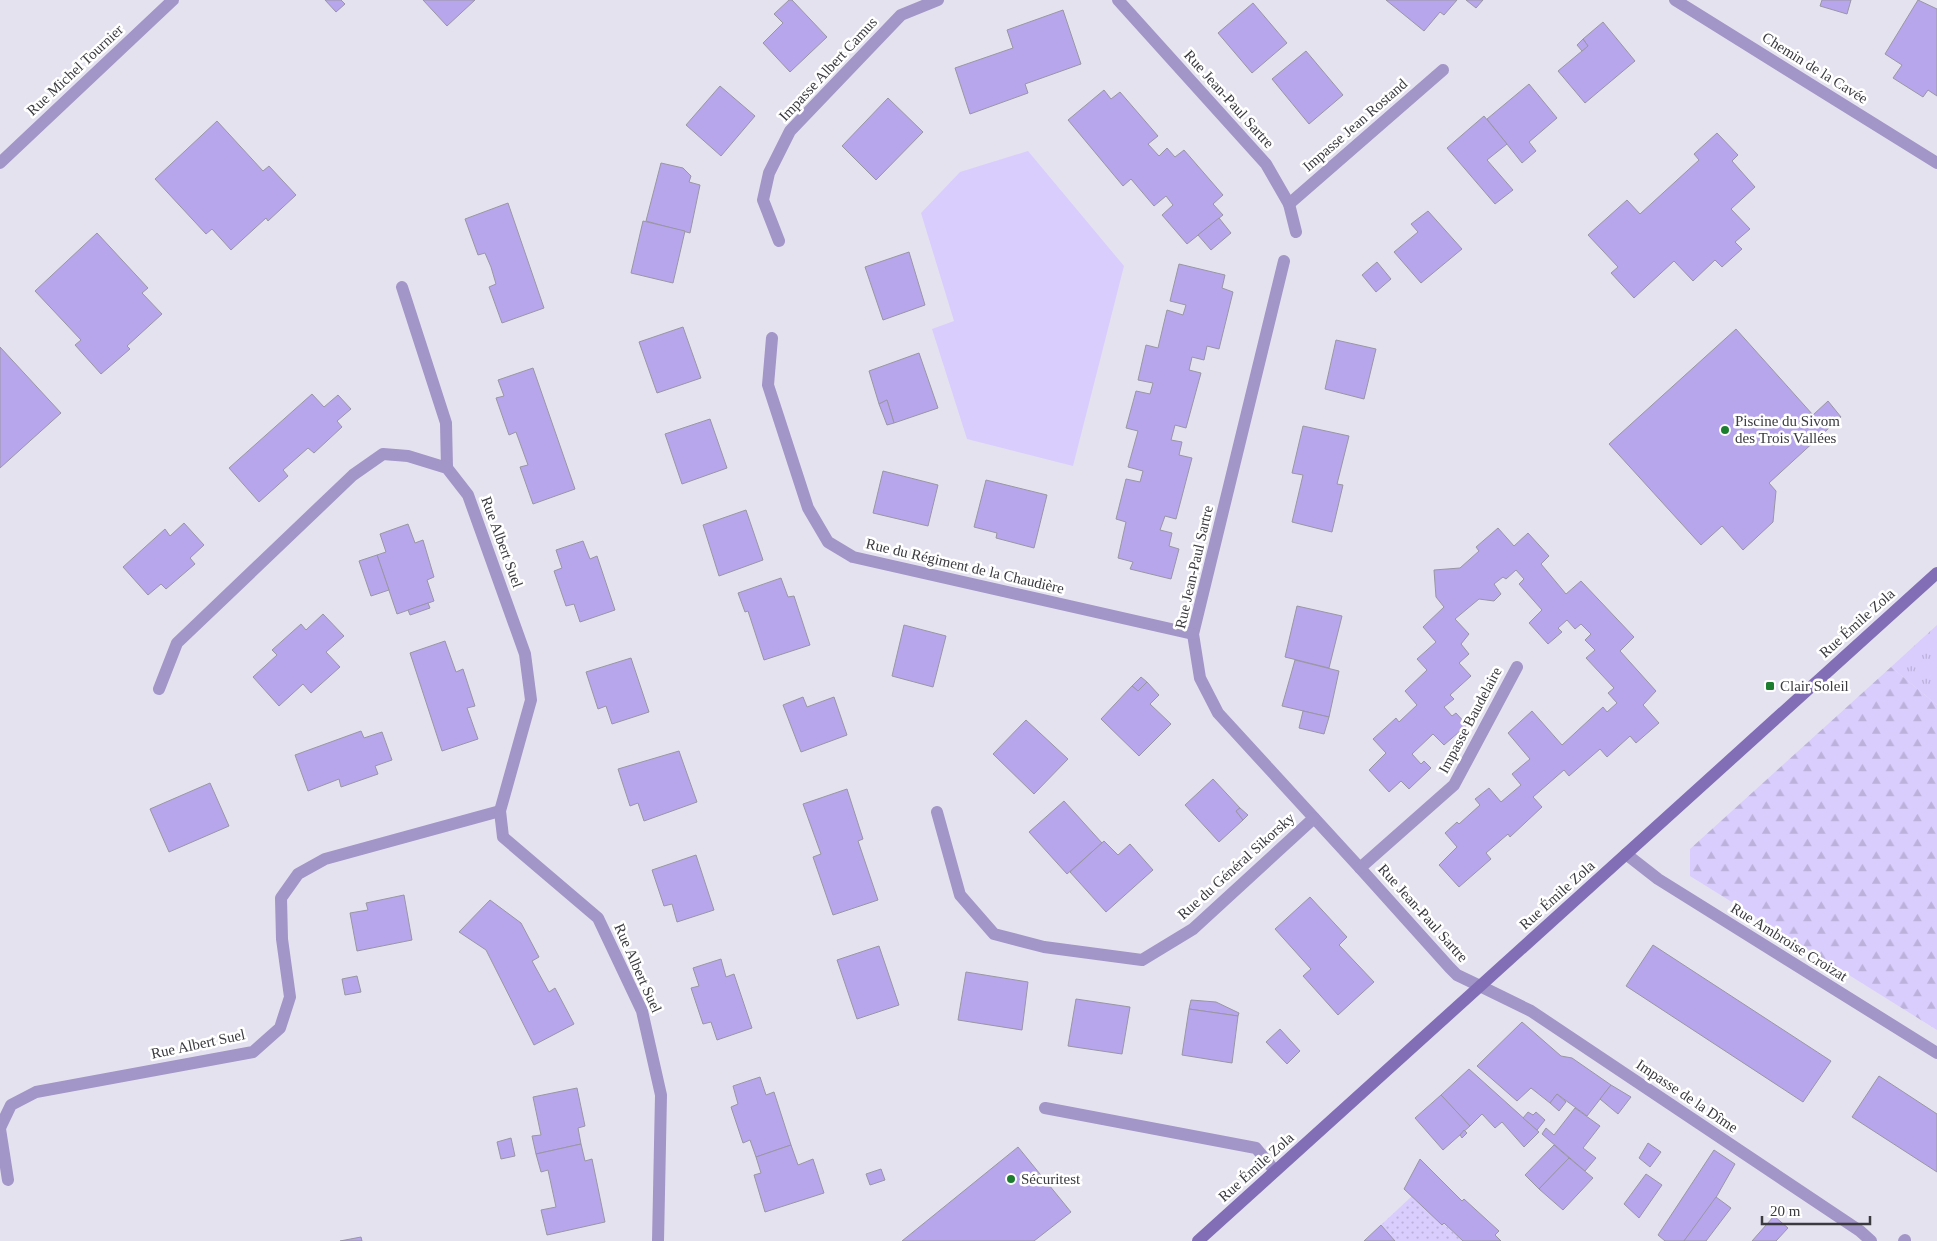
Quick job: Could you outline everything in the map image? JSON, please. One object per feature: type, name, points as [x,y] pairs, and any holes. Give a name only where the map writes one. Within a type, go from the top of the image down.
[{"type":"main road","name":"Rue Émile Zola","points":[[1198,1241],[1937,573]]},
{"type":"street","name":"Rue Michel Tournier","points":[[0,163],[173,0]]},
{"type":"street","name":"Impasse Albert Camus","points":[[779,241],[763,200],[769,172],[790,131],[901,15],[938,0]]},
{"type":"street","name":"Rue Jean-Paul Sartre","points":[[1118,0],[1266,164],[1289,204],[1296,232]]},
{"type":"street","name":"Chemin de la Cavée","points":[[1675,0],[1937,163]]},
{"type":"street","name":"Impasse Jean Rostand","points":[[1289,204],[1443,70]]},
{"type":"street","name":"Rue Jean-Paul Sartre","points":[[1284,261],[1193,634],[1200,678],[1218,713],[1450,968],[1457,975],[1480,986]]},
{"type":"street","points":[[159,689],[177,643],[353,475],[383,454],[408,456],[447,468],[446,423],[402,287]]},
{"type":"street","name":"Rue du Régiment de la Chaudière","points":[[772,338],[768,385],[808,508],[828,542],[853,557],[1193,634]]},
{"type":"street","name":"Rue Albert Suel","points":[[447,468],[468,495],[525,654],[531,700],[500,811],[503,836],[598,918],[642,1012],[661,1094],[658,1241]]},
{"type":"street","name":"Impasse Baudelaire","points":[[1360,868],[1454,785],[1517,667]]},
{"type":"street","name":"Rue Albert Suel","points":[[8,1180],[0,1128],[12,1105],[36,1092],[253,1052],[280,1028],[290,997],[282,939],[281,898],[298,874],[325,859],[500,811]]},
{"type":"street","name":"Rue du Général Sikorsky","points":[[937,812],[960,895],[994,934],[1044,947],[1142,960],[1193,929],[1314,818]]},
{"type":"street","name":"Rue Ambroise Croizat","points":[[1626,854],[1658,879],[1937,1053]]},
{"type":"street","name":"Impasse de la Dîme","points":[[1480,986],[1531,1012],[1860,1231],[1872,1241]]},
{"type":"street","points":[[1045,1108],[1256,1148],[1276,1171]]},
{"type":"green space","points":[[1028,151],[1124,266],[1073,466],[967,439],[932,329],[954,321],[921,213],[960,172]]},
{"type":"green space","points":[[1937,625],[1937,705],[1891,667]]},
{"type":"green space","points":[[1891,667],[1937,705],[1937,1030],[1690,876],[1690,849]]},
{"type":"green space","points":[[1412,1196],[1463,1241],[1395,1241],[1381,1225]]},
{"type":"building","points":[[325,0],[341,0],[345,4],[336,12]]},
{"type":"building","points":[[423,0],[475,0],[447,26]]},
{"type":"building","points":[[789,0],[792,0],[827,37],[790,72],[763,43],[783,23],[774,14]]},
{"type":"building","points":[[1386,0],[1457,0],[1444,15],[1440,12],[1424,31]]},
{"type":"building","points":[[1466,0],[1483,0],[1476,8]]},
{"type":"building","points":[[1822,0],[1851,0],[1847,14],[1820,6]]},
{"type":"building","points":[[1918,0],[1937,9],[1937,96],[1928,90],[1923,97],[1893,78],[1902,65],[1885,54]]},
{"type":"building","points":[[1253,3],[1287,43],[1252,73],[1218,33]]},
{"type":"building","points":[[1063,10],[1081,64],[1025,84],[1028,93],[970,114],[955,68],[1013,48],[1007,30]]},
{"type":"building","points":[[1603,22],[1635,61],[1585,103],[1558,71],[1588,46],[1583,39]]},
{"type":"building","points":[[1583,39],[1588,46],[1582,51],[1577,45]]},
{"type":"building","points":[[1306,51],[1343,95],[1309,124],[1272,79]]},
{"type":"building","points":[[1529,84],[1557,118],[1529,142],[1536,151],[1522,163],[1487,119]]},
{"type":"building","points":[[720,86],[755,116],[721,156],[686,125]]},
{"type":"building","points":[[1104,90],[1111,99],[1120,92],[1158,136],[1148,144],[1159,156],[1167,148],[1175,157],[1184,150],[1223,195],[1213,204],[1223,215],[1187,244],[1162,215],[1173,205],[1166,196],[1154,206],[1131,179],[1123,186],[1068,120]]},
{"type":"building","points":[[888,98],[923,132],[876,180],[842,146]]},
{"type":"building","points":[[1484,116],[1507,144],[1487,160],[1513,190],[1495,204],[1447,148]]},
{"type":"building","points":[[217,121],[263,171],[269,166],[296,195],[268,221],[266,218],[231,250],[212,229],[206,234],[155,179]]},
{"type":"building","points":[[1717,133],[1738,155],[1732,161],[1755,187],[1731,209],[1750,229],[1735,242],[1742,249],[1722,267],[1715,260],[1693,281],[1674,261],[1634,298],[1611,273],[1618,267],[1588,235],[1627,200],[1640,214],[1699,160],[1694,154]]},
{"type":"building","points":[[661,163],[683,168],[691,176],[689,182],[700,185],[690,233],[646,221]]},
{"type":"building","points":[[508,203],[544,308],[502,323],[489,287],[496,284],[491,267],[485,253],[478,255],[465,219]]},
{"type":"building","points":[[1428,211],[1462,249],[1421,283],[1394,252],[1418,232],[1411,224]]},
{"type":"building","points":[[1219,218],[1231,233],[1211,250],[1198,235]]},
{"type":"building","points":[[643,221],[685,231],[673,283],[631,273]]},
{"type":"building","points":[[97,233],[148,288],[142,293],[162,314],[127,346],[130,349],[101,374],[75,345],[81,340],[35,291]]},
{"type":"building","points":[[909,252],[925,305],[883,320],[865,267]]},
{"type":"building","points":[[1377,262],[1391,279],[1376,292],[1362,275]]},
{"type":"building","points":[[1179,264],[1225,275],[1222,288],[1233,292],[1219,349],[1207,346],[1204,360],[1192,357],[1189,370],[1201,373],[1186,428],[1175,425],[1171,440],[1182,442],[1179,455],[1192,458],[1176,519],[1165,516],[1160,530],[1172,533],[1169,546],[1179,549],[1171,579],[1130,569],[1133,562],[1118,558],[1126,522],[1116,519],[1126,479],[1140,482],[1143,471],[1128,467],[1138,431],[1126,428],[1136,391],[1150,394],[1153,383],[1138,380],[1146,345],[1158,348],[1167,310],[1183,315],[1186,305],[1170,301]]},
{"type":"building","points":[[683,327],[701,378],[657,393],[639,342]]},
{"type":"building","name":"Piscine du Sivom des Trois Vallées","points":[[1736,329],[1813,415],[1828,401],[1841,417],[1769,483],[1776,491],[1773,522],[1743,550],[1722,526],[1701,545],[1609,444]]},
{"type":"building","points":[[1336,340],[1376,349],[1364,399],[1325,389]]},
{"type":"building","points":[[0,347],[61,413],[0,468]]},
{"type":"building","points":[[919,353],[938,408],[894,423],[887,400],[879,404],[869,371]]},
{"type":"building","points":[[533,368],[575,489],[533,504],[520,467],[528,465],[516,432],[509,435],[496,398],[504,396],[498,380]]},
{"type":"building","points":[[312,394],[324,407],[338,395],[351,409],[337,421],[342,427],[314,453],[308,448],[283,470],[288,476],[259,502],[229,468]]},
{"type":"building","points":[[887,400],[894,423],[887,425],[879,404]]},
{"type":"building","points":[[710,419],[727,468],[682,484],[665,434]]},
{"type":"building","points":[[1303,426],[1349,436],[1337,484],[1343,485],[1332,532],[1292,522],[1303,475],[1292,473]]},
{"type":"building","points":[[883,471],[938,485],[928,526],[873,513]]},
{"type":"building","points":[[986,480],[1047,495],[1034,548],[996,538],[997,533],[974,527]]},
{"type":"building","points":[[746,510],[763,560],[719,576],[703,525]]},
{"type":"building","points":[[184,523],[204,545],[190,558],[195,564],[166,589],[161,584],[148,595],[123,567],[165,529],[170,536]]},
{"type":"building","points":[[408,524],[415,543],[423,540],[434,577],[427,580],[434,601],[397,614],[377,555],[386,552],[380,534]]},
{"type":"building","points":[[1498,528],[1514,546],[1528,533],[1549,556],[1541,564],[1566,594],[1581,581],[1634,637],[1620,651],[1656,691],[1643,705],[1659,723],[1636,743],[1630,736],[1607,757],[1600,749],[1569,776],[1564,770],[1533,797],[1542,807],[1510,837],[1508,834],[1486,853],[1491,859],[1459,887],[1439,865],[1457,847],[1445,833],[1457,822],[1459,824],[1480,805],[1475,799],[1489,788],[1501,802],[1521,785],[1512,774],[1530,759],[1508,733],[1532,711],[1562,745],[1603,707],[1607,712],[1617,703],[1608,693],[1614,688],[1586,658],[1595,650],[1585,640],[1591,634],[1581,624],[1575,629],[1567,620],[1558,628],[1562,632],[1548,644],[1529,623],[1542,610],[1519,584],[1524,579],[1516,570],[1506,579],[1503,577],[1494,584],[1501,594],[1494,601],[1479,599],[1455,619],[1469,634],[1461,644],[1469,654],[1459,663],[1471,676],[1450,695],[1454,699],[1444,707],[1452,716],[1456,713],[1467,725],[1444,745],[1433,734],[1412,754],[1421,764],[1424,761],[1431,768],[1409,789],[1401,781],[1389,792],[1369,770],[1386,753],[1373,739],[1396,718],[1399,722],[1417,705],[1405,691],[1427,670],[1417,659],[1436,642],[1423,627],[1444,607],[1436,597],[1434,570],[1460,568],[1479,551],[1476,547]]},
{"type":"building","points":[[583,541],[590,559],[597,556],[615,610],[580,622],[574,604],[566,606],[554,571],[562,568],[556,550]]},
{"type":"building","points":[[377,555],[389,590],[371,596],[359,561]]},
{"type":"building","points":[[781,578],[788,597],[794,596],[810,645],[764,660],[748,611],[745,612],[738,593]]},
{"type":"building","points":[[428,603],[430,608],[410,615],[408,610]]},
{"type":"building","points":[[1297,606],[1342,616],[1329,668],[1285,657]]},
{"type":"building","points":[[323,614],[344,636],[326,652],[340,667],[311,693],[303,684],[279,706],[253,677],[277,655],[272,650],[301,624],[306,630]]},
{"type":"building","points":[[904,625],[946,636],[933,687],[892,676]]},
{"type":"building","points":[[445,641],[456,672],[463,669],[475,706],[467,708],[478,739],[442,751],[410,653]]},
{"type":"building","points":[[631,658],[649,712],[612,724],[606,706],[598,709],[586,672]]},
{"type":"building","points":[[1295,660],[1339,671],[1329,717],[1282,706]]},
{"type":"building","points":[[1141,677],[1147,682],[1138,691],[1132,686]]},
{"type":"building","points":[[1147,682],[1159,695],[1150,704],[1171,724],[1139,756],[1101,719],[1132,686],[1138,691]]},
{"type":"building","points":[[803,697],[807,707],[834,697],[847,735],[801,752],[783,705]]},
{"type":"building","points":[[1303,711],[1329,717],[1324,734],[1299,728]]},
{"type":"building","points":[[1026,720],[1068,759],[1034,794],[993,754]]},
{"type":"building","points":[[361,731],[364,738],[382,732],[392,760],[375,766],[378,774],[341,787],[339,779],[308,791],[295,755]]},
{"type":"building","points":[[679,751],[697,802],[644,821],[638,803],[630,806],[618,769]]},
{"type":"building","points":[[1213,779],[1240,808],[1236,811],[1243,820],[1219,842],[1185,805]]},
{"type":"building","points":[[210,783],[229,826],[169,852],[150,809]]},
{"type":"building","points":[[847,789],[863,839],[858,841],[878,900],[833,915],[813,857],[821,854],[803,804]]},
{"type":"building","points":[[1064,801],[1102,843],[1067,874],[1029,832]]},
{"type":"building","points":[[1240,808],[1248,815],[1243,820],[1236,811]]},
{"type":"building","points":[[1104,841],[1118,855],[1130,844],[1153,870],[1106,912],[1070,872]]},
{"type":"building","points":[[696,855],[714,910],[677,922],[672,904],[664,906],[652,870]]},
{"type":"building","points":[[404,895],[412,940],[357,951],[350,913],[368,910],[366,903]]},
{"type":"building","points":[[1310,897],[1347,937],[1339,945],[1374,982],[1338,1015],[1303,976],[1311,969],[1275,929]]},
{"type":"building","points":[[490,900],[521,923],[539,957],[532,961],[549,992],[555,988],[574,1024],[534,1045],[486,950],[459,932]]},
{"type":"building","points":[[1653,945],[1831,1061],[1803,1102],[1626,986]]},
{"type":"building","points":[[879,946],[899,1005],[857,1019],[837,960]]},
{"type":"building","points":[[721,959],[726,977],[734,974],[752,1028],[717,1040],[711,1022],[703,1024],[691,988],[699,986],[693,968]]},
{"type":"building","points":[[966,972],[1028,982],[1022,1030],[958,1020]]},
{"type":"building","points":[[357,976],[361,992],[345,995],[342,979]]},
{"type":"building","points":[[1076,999],[1130,1007],[1122,1054],[1068,1046]]},
{"type":"building","points":[[1191,1000],[1216,1002],[1239,1013],[1238,1016],[1189,1009]]},
{"type":"building","points":[[1189,1009],[1238,1016],[1232,1063],[1182,1055]]},
{"type":"building","points":[[1522,1022],[1561,1056],[1572,1058],[1611,1085],[1587,1116],[1557,1094],[1550,1103],[1531,1088],[1517,1101],[1477,1066]]},
{"type":"building","points":[[1280,1029],[1300,1051],[1287,1064],[1266,1042]]},
{"type":"building","points":[[1469,1069],[1539,1132],[1524,1147],[1502,1122],[1495,1128],[1482,1114],[1470,1126],[1441,1095]]},
{"type":"building","points":[[1879,1076],[1937,1114],[1937,1172],[1852,1117]]},
{"type":"building","points":[[760,1077],[766,1095],[774,1092],[791,1145],[756,1157],[750,1140],[743,1143],[731,1107],[738,1104],[733,1086]]},
{"type":"building","points":[[1611,1085],[1631,1097],[1618,1114],[1600,1099]]},
{"type":"building","points":[[577,1088],[585,1126],[578,1128],[581,1144],[536,1154],[532,1136],[541,1135],[533,1097]]},
{"type":"building","points":[[1557,1094],[1566,1102],[1559,1111],[1550,1103]]},
{"type":"building","points":[[1441,1095],[1470,1126],[1443,1150],[1415,1118]]},
{"type":"building","points":[[1575,1108],[1600,1126],[1583,1148],[1596,1158],[1585,1171],[1542,1134],[1546,1128],[1554,1135]]},
{"type":"building","points":[[1528,1112],[1533,1115],[1536,1112],[1545,1120],[1537,1130],[1523,1118]]},
{"type":"building","points":[[1464,1130],[1467,1133],[1462,1138],[1460,1135]]},
{"type":"building","points":[[511,1138],[515,1156],[501,1159],[497,1142]]},
{"type":"building","points":[[1648,1143],[1661,1152],[1650,1167],[1639,1158]]},
{"type":"building","points":[[581,1144],[585,1161],[592,1159],[605,1222],[547,1235],[541,1210],[556,1207],[548,1170],[541,1172],[536,1154]]},
{"type":"building","points":[[791,1145],[798,1165],[813,1159],[824,1193],[765,1212],[754,1175],[761,1173],[756,1157]]},
{"type":"building","points":[[1554,1145],[1569,1158],[1539,1189],[1525,1175]]},
{"type":"building","name":"Sécuritest","points":[[1018,1147],[1071,1212],[1034,1241],[902,1241]]},
{"type":"building","points":[[1714,1150],[1735,1164],[1714,1201],[1684,1241],[1665,1241],[1658,1235]]},
{"type":"building","points":[[1569,1158],[1593,1178],[1563,1210],[1539,1189]]},
{"type":"building","points":[[1420,1159],[1462,1201],[1464,1199],[1499,1231],[1495,1235],[1501,1241],[1463,1241],[1444,1223],[1442,1225],[1404,1189]]},
{"type":"building","points":[[881,1169],[885,1180],[870,1185],[866,1174]]},
{"type":"building","points":[[1646,1174],[1662,1185],[1639,1218],[1624,1204]]},
{"type":"building","points":[[1716,1197],[1731,1208],[1706,1241],[1684,1241]]},
{"type":"building","points":[[1774,1216],[1788,1228],[1776,1241],[1752,1241]]},
{"type":"building","points":[[1381,1225],[1395,1241],[1364,1241]]},
{"type":"building","points":[[361,1237],[362,1241],[340,1241]]},
{"type":"place","name":"Piscine du Sivom des Trois Vallées","points":[[1725,430]]},
{"type":"place","name":"Clair Soleil","points":[[1770,686]]},
{"type":"place","name":"Sécuritest","points":[[1011,1179]]}]
